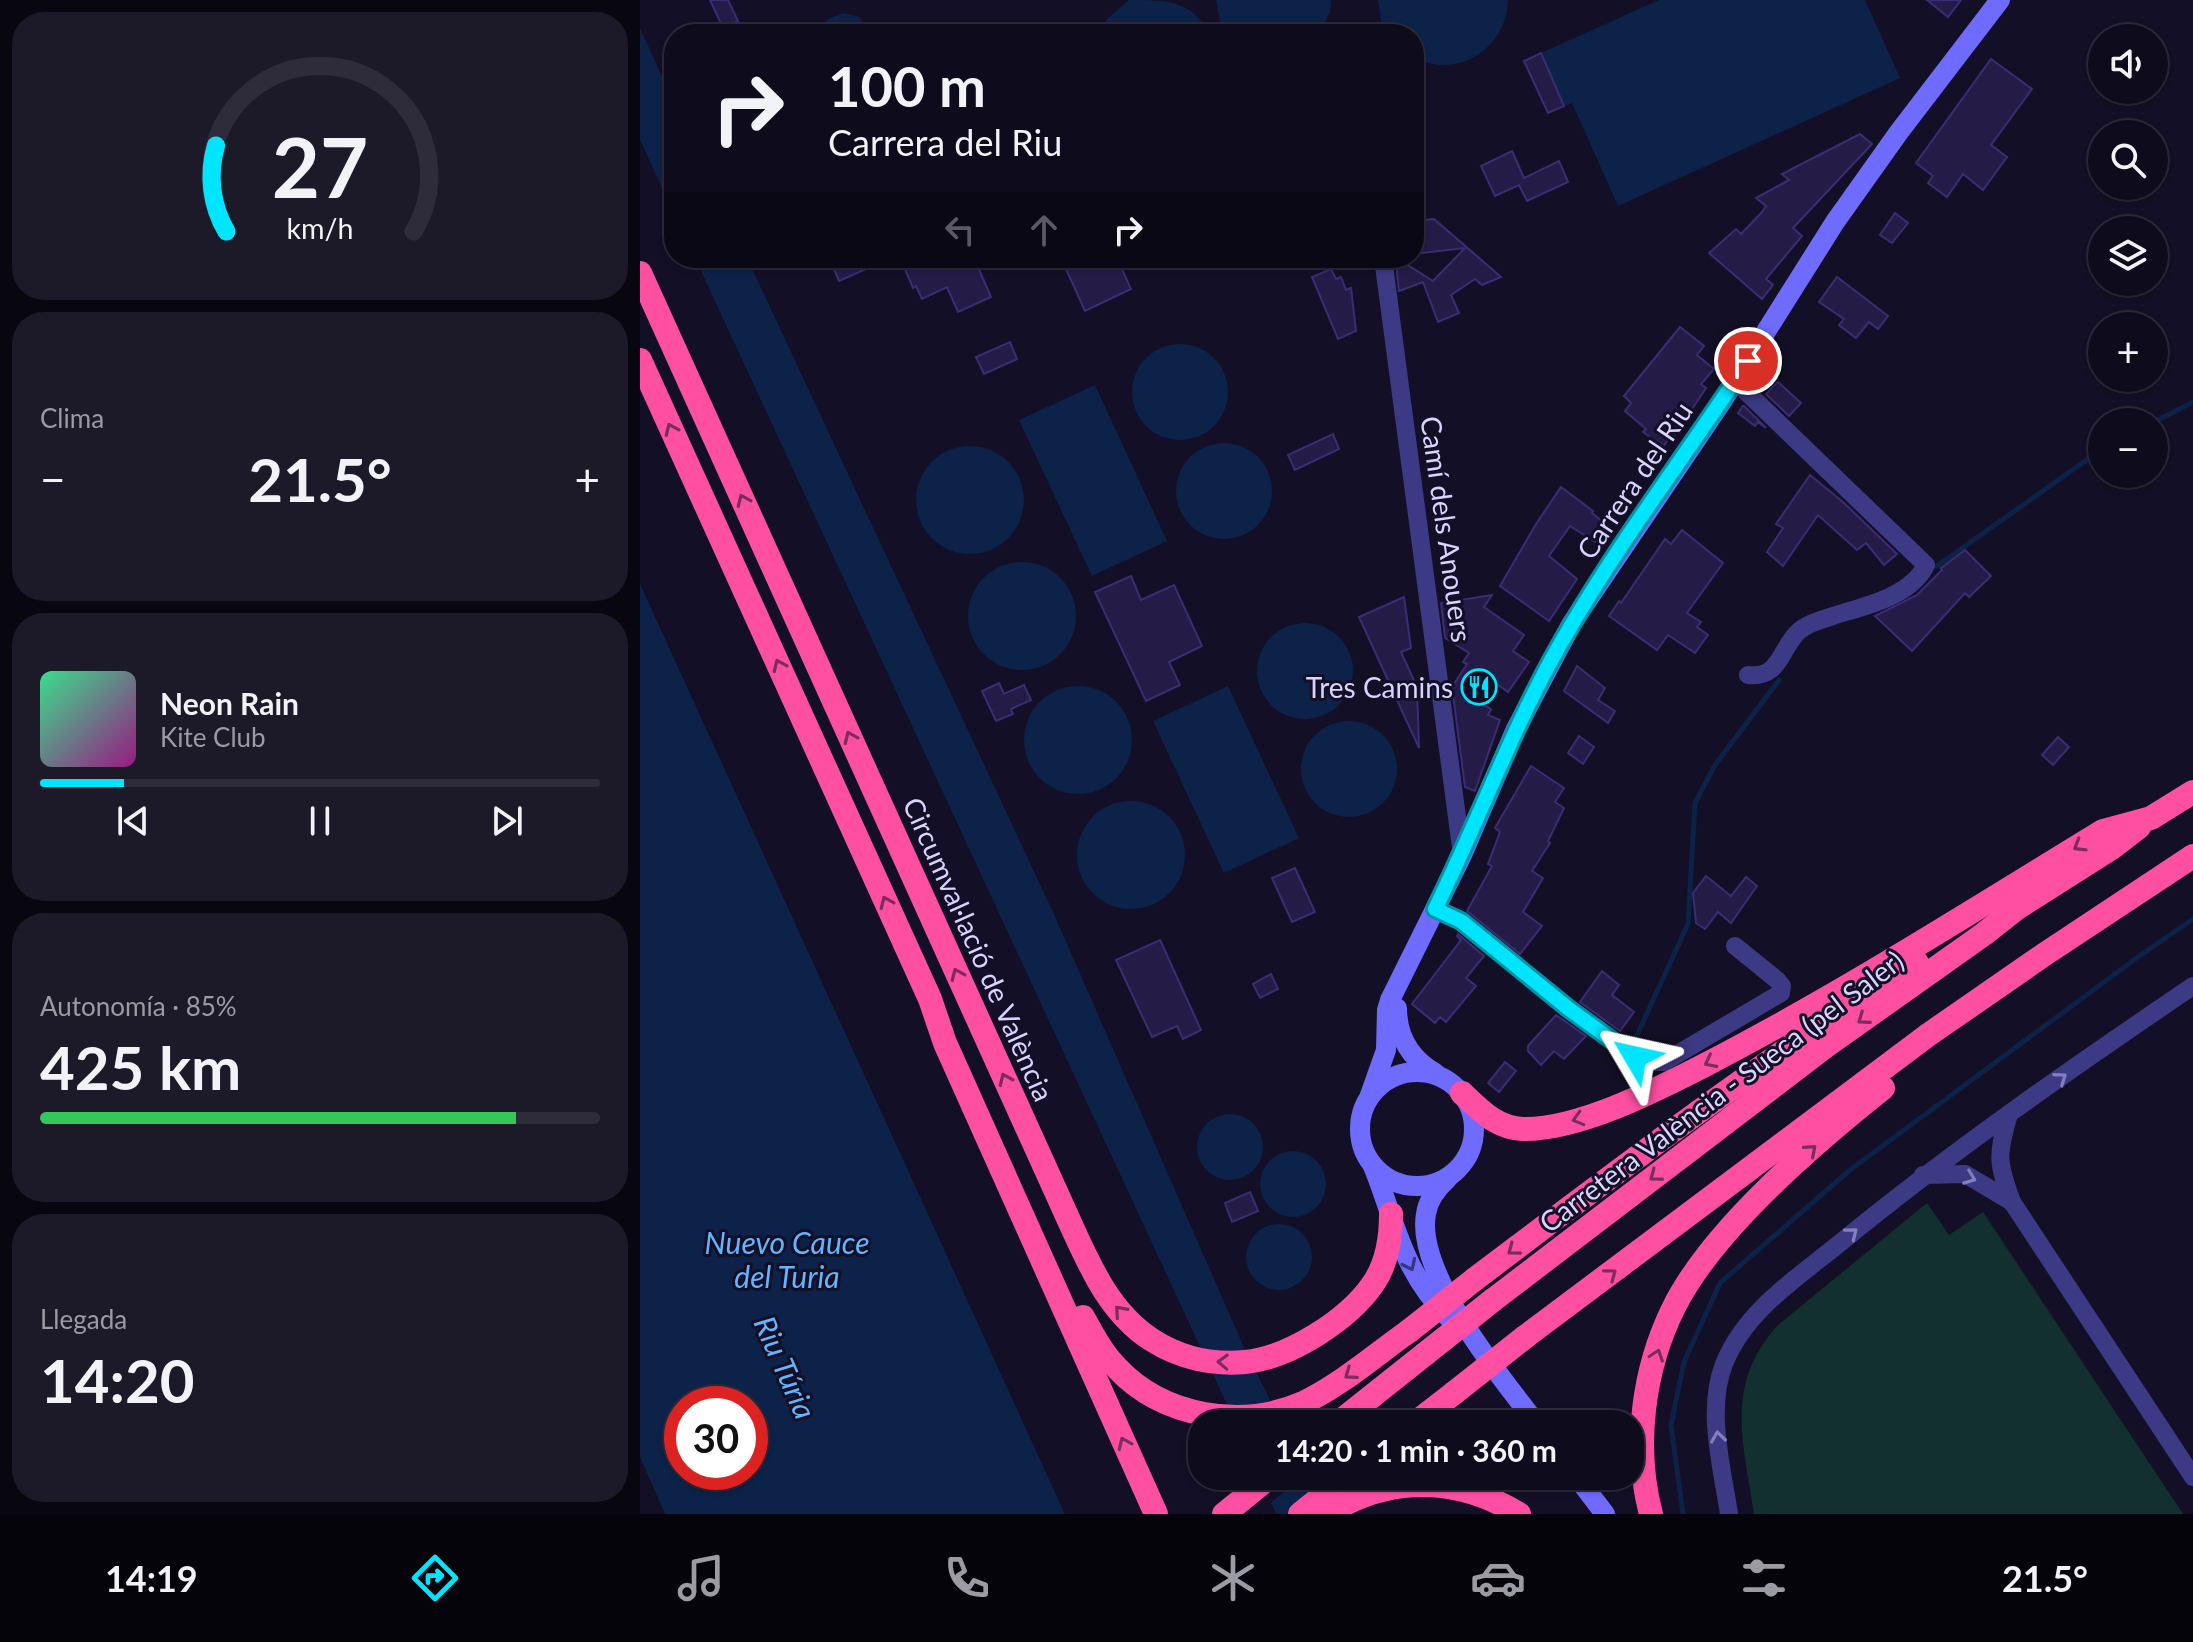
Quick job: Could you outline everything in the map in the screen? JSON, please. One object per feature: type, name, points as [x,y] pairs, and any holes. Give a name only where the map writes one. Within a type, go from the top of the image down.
[{"type":"highway","name":"Circumval·lació de València","points":[[640,273],[1082,1250],[1104,1291],[1130,1322],[1154,1341],[1184,1355],[1222,1362],[1264,1359],[1316,1335],[1364,1295],[1385,1256],[1390,1240],[1391,1214]]},
{"type":"highway","points":[[640,360],[930,999],[945,1043],[1156,1514]]},
{"type":"highway","points":[[1462,1093],[1494,1121],[1522,1129],[1550,1126],[1620,1105],[1675,1081],[1766,1033],[2103,831],[2151,818],[2193,792]]},
{"type":"highway","name":"Carretera València - Sueca (pel Saler)","points":[[1355,1410],[1493,1300],[1826,1046],[2017,908],[2113,847],[2151,818]]},
{"type":"highway","points":[[1432,1410],[1928,1035],[2193,856]]},
{"type":"highway","points":[[930,999],[958,1039],[1081,1313],[1104,1353],[1126,1377],[1153,1396],[1204,1414],[1238,1417],[1287,1409],[1336,1384],[1637,1156],[1826,1020],[1978,924],[2017,908]]},
{"type":"highway","points":[[1651,1514],[1644,1487],[1642,1430],[1652,1364],[1674,1307],[1710,1252],[1784,1173],[2045,954]]},
{"type":"highway","points":[[1224,1514],[1254,1490]]},
{"type":"highway","points":[[1300,1514],[1340,1490]]},
{"type":"highway","points":[[1327,1514],[1344,1490]]},
{"type":"highway","points":[[1457,1490],[1514,1512]]},
{"type":"street","name":"Carrera del Riu","points":[[1370,1095],[1386,1050],[1387,1010],[1397,985],[1462,855],[1516,729],[1572,623],[1735,381],[1835,222],[2000,0]]},
{"type":"street","name":"Camí dels Anouers","points":[[1384,268],[1462,855]]},
{"type":"street","points":[[1735,381],[1926,565],[1919,579],[1907,587],[1798,632],[1775,668],[1760,676],[1748,675]]},
{"type":"street","points":[[1435,909],[1461,921],[1569,1009],[1635,1057],[1650,1062],[1664,1062],[1781,993],[1782,986],[1777,980],[1735,946]]},
{"type":"street","name":"Carrera del Riu","points":[[1397,985],[1397,1017],[1403,1041],[1417,1060],[1439,1075]]},
{"type":"street","points":[[1729,1514],[1716,1422],[1716,1400],[1723,1367],[1740,1332],[1768,1301],[1923,1175],[2193,986]]},
{"type":"street","points":[[1480,1349],[1444,1287],[1427,1241],[1425,1225],[1428,1205],[1439,1186],[1467,1158],[1475,1132],[1474,1118],[1462,1093],[1439,1075],[1401,1073],[1381,1084],[1370,1095],[1363,1109],[1361,1138],[1404,1254],[1421,1286],[1480,1349],[1526,1410]]},
{"type":"street","points":[[2009,1114],[1999,1156],[2012,1202],[2193,1477]]},
{"type":"street","points":[[1373,1166],[1384,1176],[1409,1186],[1435,1184],[1448,1178]]},
{"type":"street","points":[[1923,1175],[1965,1174],[2012,1202]]},
{"type":"street","points":[[1587,1490],[1605,1514]]},
{"type":"green space","points":[[1927,1203],[1949,1235],[1983,1212],[2183,1514],[1754,1514],[1742,1415],[1750,1369],[1761,1347],[1778,1325]]},
{"type":"water","points":[[1129,0],[1155,1],[1186,8],[1204,24],[1105,24]]},
{"type":"water","points":[[1216,0],[1331,0],[1324,24],[1220,22]]},
{"type":"water","points":[[1378,0],[1508,0],[1499,32],[1489,45],[1463,62],[1447,65],[1424,62],[1424,24],[1383,24]]},
{"type":"water","points":[[1659,0],[1865,0],[1900,78],[1618,206],[1572,103],[1564,106],[1541,53]]},
{"type":"water","points":[[843,13],[859,17],[864,24],[825,24],[828,19]]},
{"type":"water","points":[[640,28],[664,81],[664,192],[640,140]]},
{"type":"water","points":[[700,268],[752,268],[1053,912],[1243,1345],[1275,1410],[1230,1410]]},
{"type":"water","points":[[1180,344],[1198,347],[1214,358],[1225,374],[1228,392],[1225,410],[1214,426],[1198,437],[1180,440],[1162,437],[1146,426],[1135,410],[1132,392],[1135,374],[1146,358],[1162,347]]},
{"type":"water","points":[[1095,385],[1167,541],[1092,576],[1019,420]]},
{"type":"water","points":[[1224,443],[1242,446],[1258,457],[1269,473],[1272,491],[1269,509],[1258,525],[1242,536],[1224,539],[1206,536],[1190,525],[1179,509],[1176,491],[1179,473],[1190,457],[1206,446]]},
{"type":"water","points":[[970,446],[991,450],[1008,462],[1020,479],[1024,500],[1020,521],[1008,538],[991,550],[970,554],[949,550],[932,538],[920,521],[916,500],[920,479],[932,462],[949,450]]},
{"type":"water","points":[[1022,562],[1043,566],[1060,578],[1072,595],[1076,616],[1072,637],[1060,654],[1043,666],[1022,670],[1001,666],[984,654],[972,637],[968,616],[972,595],[984,578],[1001,566]]},
{"type":"water","name":"Nuevo Cauce del Turia","points":[[640,584],[1065,1514],[665,1514],[640,1457]]},
{"type":"water","points":[[1305,623],[1323,626],[1339,637],[1350,653],[1353,671],[1350,689],[1339,705],[1323,716],[1305,719],[1287,716],[1271,705],[1260,689],[1257,671],[1260,653],[1271,637],[1287,626]]},
{"type":"water","points":[[1078,686],[1099,690],[1116,702],[1128,719],[1132,740],[1128,761],[1116,778],[1099,790],[1078,794],[1057,790],[1040,778],[1028,761],[1024,740],[1028,719],[1040,702],[1057,690]]},
{"type":"water","points":[[1228,686],[1299,838],[1224,873],[1153,721]]},
{"type":"water","points":[[1349,721],[1367,724],[1383,735],[1394,751],[1397,769],[1394,787],[1383,803],[1367,814],[1349,817],[1331,814],[1315,803],[1304,787],[1301,769],[1304,751],[1315,735],[1331,724]]},
{"type":"water","points":[[1131,801],[1152,805],[1169,817],[1181,834],[1185,855],[1181,876],[1169,893],[1152,905],[1131,909],[1110,905],[1093,893],[1081,876],[1077,855],[1081,834],[1093,817],[1110,805]]},
{"type":"water","points":[[1230,1114],[1243,1117],[1253,1124],[1260,1134],[1263,1147],[1260,1160],[1253,1170],[1243,1177],[1230,1180],[1217,1177],[1207,1170],[1200,1160],[1197,1147],[1200,1134],[1207,1124],[1217,1117]]},
{"type":"water","points":[[1293,1151],[1306,1154],[1316,1161],[1323,1171],[1326,1184],[1323,1197],[1316,1207],[1306,1214],[1293,1217],[1280,1214],[1270,1207],[1263,1197],[1260,1184],[1263,1171],[1270,1161],[1280,1154]]},
{"type":"water","points":[[1279,1224],[1292,1227],[1302,1234],[1309,1244],[1312,1257],[1309,1270],[1302,1280],[1292,1287],[1279,1290],[1266,1287],[1256,1280],[1249,1270],[1246,1257],[1249,1244],[1256,1234],[1266,1227]]},
{"type":"water","points":[[1266,1490],[1313,1490],[1322,1514],[1276,1514]]},
{"type":"pier","points":[[640,580],[644,582],[1069,1514],[1065,1514]]},
{"type":"pier","points":[[1262,1490],[1286,1490],[1268,1505]]},
{"type":"building","points":[[710,0],[728,0],[738,21],[721,24]]},
{"type":"building","points":[[1927,0],[1961,0],[1948,17]]},
{"type":"building","points":[[1541,53],[1564,106],[1548,113],[1524,61]]},
{"type":"building","points":[[1991,59],[2032,89],[1991,145],[2007,157],[1983,190],[1963,174],[1947,197],[1928,183],[1933,176],[1916,163]]},
{"type":"building","points":[[1860,134],[1872,144],[1793,228],[1802,236],[1766,279],[1773,285],[1762,299],[1709,253],[1736,229],[1741,234],[1762,212],[1766,206],[1756,198],[1789,180],[1782,174]]},
{"type":"building","points":[[1512,151],[1524,178],[1559,161],[1568,182],[1527,201],[1519,185],[1495,196],[1481,166]]},
{"type":"building","points":[[1895,213],[1908,223],[1892,243],[1880,235]]},
{"type":"building","points":[[1434,219],[1501,277],[1482,285],[1475,279],[1451,295],[1459,313],[1438,322],[1423,282],[1399,291],[1397,268],[1412,268],[1433,281],[1465,248],[1424,253],[1424,220]]},
{"type":"building","points":[[833,268],[868,268],[839,281]]},
{"type":"building","points":[[904,268],[978,268],[991,297],[958,312],[947,287],[922,299],[916,286],[913,288]]},
{"type":"building","points":[[1066,268],[1122,268],[1131,289],[1085,311]]},
{"type":"building","points":[[1331,269],[1336,279],[1341,277],[1346,290],[1351,288],[1356,331],[1338,339],[1312,277]]},
{"type":"building","points":[[1837,277],[1888,316],[1878,329],[1869,322],[1856,338],[1839,325],[1844,319],[1819,302]]},
{"type":"building","points":[[1680,327],[1704,346],[1697,355],[1714,369],[1701,384],[1706,388],[1672,439],[1670,437],[1663,447],[1643,432],[1646,429],[1625,411],[1631,403],[1624,396]]},
{"type":"building","points":[[1010,342],[1017,359],[984,374],[976,357]]},
{"type":"building","points":[[1778,382],[1801,403],[1789,416],[1766,394]]},
{"type":"building","points":[[1743,406],[1766,428],[1758,422],[1755,426],[1738,413]]},
{"type":"building","points":[[1333,434],[1339,449],[1295,470],[1288,455]]},
{"type":"building","points":[[1810,475],[1897,554],[1884,565],[1866,543],[1857,550],[1818,515],[1783,566],[1767,552],[1783,528],[1776,524]]},
{"type":"building","points":[[1561,487],[1607,525],[1595,542],[1570,526],[1549,556],[1577,579],[1549,621],[1500,586]]},
{"type":"building","points":[[1682,530],[1723,563],[1687,613],[1701,622],[1697,627],[1708,635],[1695,653],[1668,635],[1657,650],[1609,616],[1665,539],[1671,544]]},
{"type":"building","points":[[1965,550],[1991,576],[1969,597],[1965,593],[1912,651],[1875,616],[1917,595],[1941,568]]},
{"type":"building","points":[[1131,576],[1141,600],[1174,585],[1202,646],[1169,662],[1180,685],[1146,701],[1095,592]]},
{"type":"building","points":[[1492,595],[1484,607],[1524,635],[1513,651],[1529,662],[1508,692],[1497,684],[1483,704],[1491,709],[1488,715],[1500,720],[1475,791],[1465,787],[1452,687],[1467,664],[1463,662],[1469,653],[1445,638],[1441,603]]},
{"type":"building","points":[[1404,597],[1411,648],[1401,652],[1417,687],[1419,748],[1359,617]]},
{"type":"building","points":[[1577,666],[1605,688],[1598,700],[1615,711],[1608,723],[1564,691]]},
{"type":"building","points":[[999,683],[1004,694],[1024,685],[1031,700],[1011,709],[1013,714],[996,721],[982,691]]},
{"type":"building","points":[[1579,736],[1594,747],[1583,764],[1568,753]]},
{"type":"building","points":[[2058,737],[2069,747],[2053,765],[2042,755]]},
{"type":"building","points":[[1531,766],[1564,788],[1555,802],[1564,808],[1548,841],[1550,843],[1532,871],[1543,878],[1523,912],[1542,926],[1520,954],[1467,911],[1492,866],[1488,864],[1500,832],[1495,828]]},
{"type":"building","points":[[1295,868],[1315,912],[1292,922],[1272,878]]},
{"type":"building","points":[[1706,876],[1731,896],[1746,877],[1757,886],[1731,923],[1718,912],[1705,929],[1696,923],[1693,893]]},
{"type":"building","points":[[1458,934],[1484,956],[1466,978],[1476,986],[1446,1022],[1440,1017],[1435,1023],[1412,1004],[1461,940]]},
{"type":"building","points":[[1160,940],[1201,1030],[1183,1039],[1177,1026],[1152,1037],[1116,960]]},
{"type":"building","points":[[1602,971],[1619,985],[1612,995],[1634,1012],[1620,1031],[1580,1002]]},
{"type":"building","points":[[1271,974],[1278,989],[1260,998],[1253,984]]},
{"type":"building","points":[[1556,1015],[1586,1036],[1564,1059],[1554,1051],[1541,1065],[1528,1051],[1528,1046]]},
{"type":"building","points":[[1505,1062],[1516,1071],[1499,1092],[1488,1083]]},
{"type":"building","points":[[1250,1192],[1258,1211],[1232,1222],[1225,1203]]},
{"type":"waterway","points":[[2168,415],[2193,402]]},
{"type":"waterway","points":[[1937,566],[2088,459]]},
{"type":"waterway","points":[[1632,1046],[1688,924],[1695,803],[1715,765],[1779,680]]},
{"type":"waterway","points":[[1683,1514],[1671,1425],[1684,1362],[1720,1283],[1850,1170],[2193,919]]},
{"type":"place","name":"Tres Camins","points":[[1479,687]]},
{"type":"route","points":[[1635,1057],[1569,1009],[1461,921],[1435,909],[1462,855],[1516,729],[1572,623],[1748,361]]},
{"type":"water label","name":"Riu Túria","points":[[786,1367]]}]
